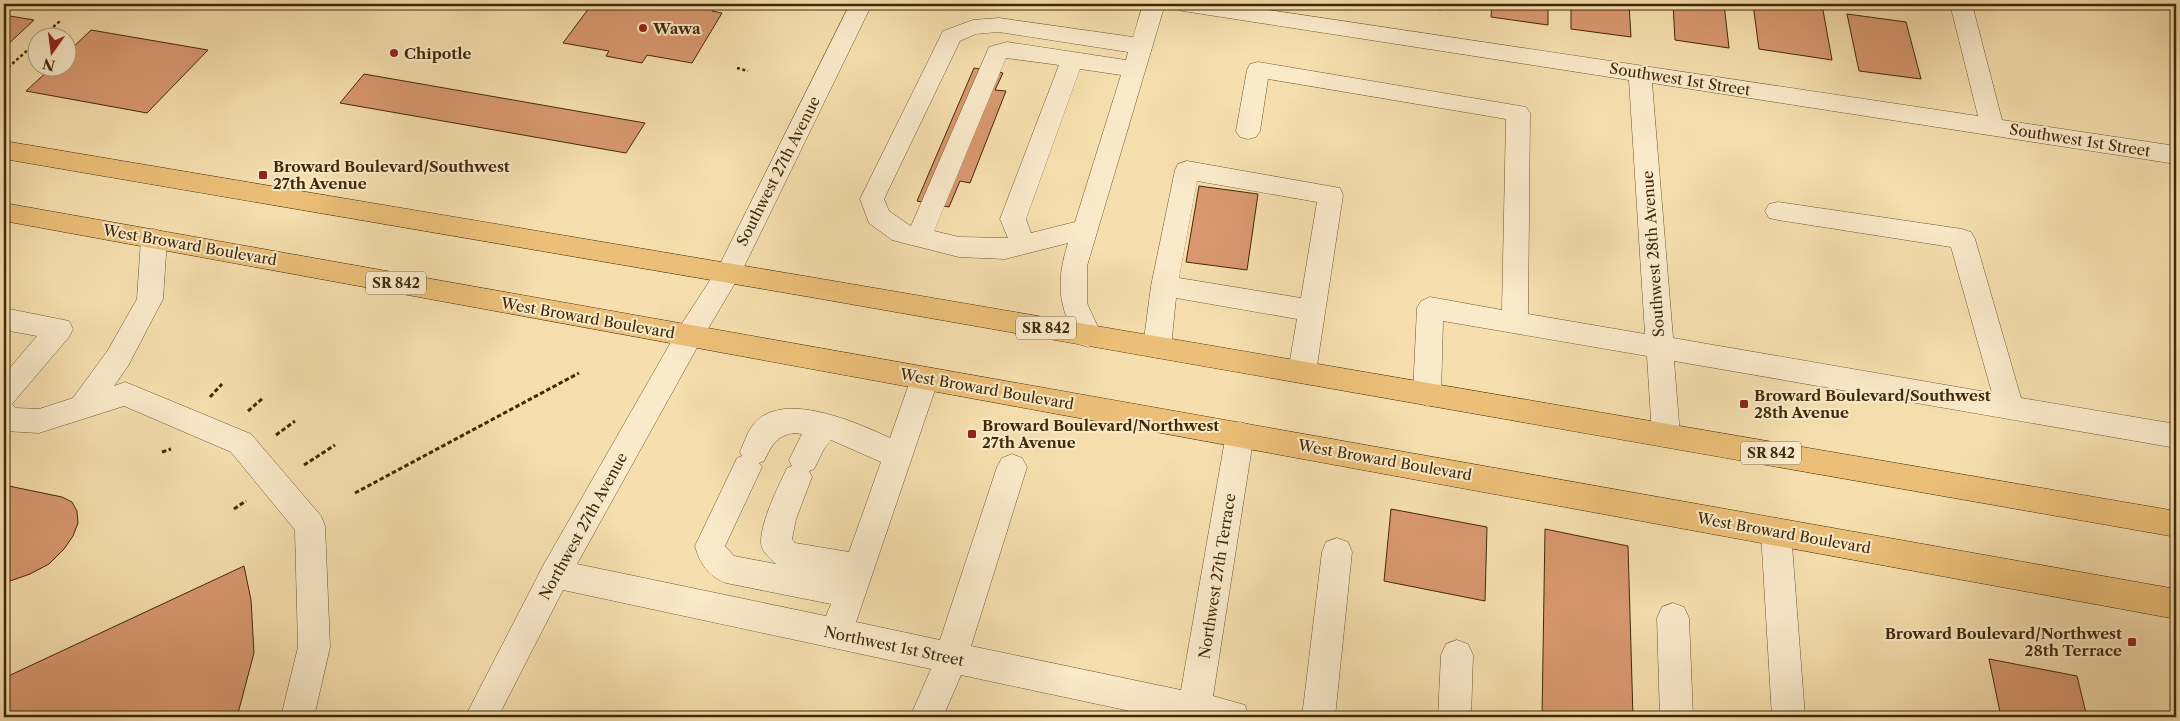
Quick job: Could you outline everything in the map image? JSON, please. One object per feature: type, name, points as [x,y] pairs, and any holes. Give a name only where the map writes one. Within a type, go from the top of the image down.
[{"type":"main road","name":"SR 842","points":[[4,150],[728,273],[2176,524]]},
{"type":"main road","name":"West Broward Boulevard","points":[[4,212],[2176,604]]},
{"type":"main road","points":[[2126,594],[2176,592]]},
{"type":"street","name":"Southwest 27th Avenue","points":[[689,336],[728,273],[862,4]]},
{"type":"street","points":[[1088,336],[1074,303],[1074,266],[1154,4]]},
{"type":"street","name":"Southwest 1st Street","points":[[1183,4],[2176,155]]},
{"type":"street","points":[[1961,4],[1992,127]]},
{"type":"street","points":[[1084,229],[1005,249],[958,246],[901,233],[878,216],[872,199],[951,36],[973,27],[999,26],[1137,58]]},
{"type":"street","points":[[918,238],[996,52],[1007,50],[1072,60],[1137,58]]},
{"type":"street","points":[[1024,245],[1013,219],[1072,60]]},
{"type":"street","points":[[1248,131],[1258,70],[1518,113],[1515,322]]},
{"type":"street","name":"Southwest 28th Avenue","points":[[1640,73],[1666,435]]},
{"type":"street","points":[[1157,347],[1164,286],[1187,170],[1331,195],[1302,372]]},
{"type":"street","points":[[1778,211],[1962,239],[2010,407]]},
{"type":"street","points":[[83,407],[118,358],[150,299],[154,239]]},
{"type":"street","points":[[1164,286],[1312,311]]},
{"type":"street","points":[[1427,394],[1430,308],[2176,436]]},
{"type":"street","points":[[4,319],[59,329],[4,395]]},
{"type":"street","name":"Northwest 27th Avenue","points":[[481,717],[555,574],[689,336]]},
{"type":"street","points":[[836,633],[925,378]]},
{"type":"street","points":[[4,413],[8,420],[40,421],[124,394],[241,443],[310,526],[314,648],[298,717]]},
{"type":"street","points":[[855,581],[726,570],[713,556],[710,546],[765,431],[777,424],[793,421],[825,426],[847,433],[898,456]]},
{"type":"street","points":[[825,426],[813,441],[801,468],[780,519],[776,542],[787,555],[855,581]]},
{"type":"street","name":"Northwest 27th Terrace","points":[[1194,713],[1240,434]]},
{"type":"street","points":[[926,717],[952,658],[956,639],[1012,466]]},
{"type":"street","points":[[1776,532],[1789,717]]},
{"type":"street","points":[[1318,717],[1338,552]]},
{"type":"street","name":"Northwest 1st Street","points":[[555,574],[952,658],[1194,713],[1233,717]]},
{"type":"street","points":[[1673,618],[1678,717]]},
{"type":"street","points":[[1454,717],[1457,655]]},
{"type":"path","points":[[52,28],[60,21]]},
{"type":"path","points":[[4,71],[28,50]]},
{"type":"path","points":[[737,68],[748,71]]},
{"type":"path","points":[[355,493],[578,373]]},
{"type":"building","name":"Wawa","points":[[592,4],[716,4],[712,11],[722,13],[692,63],[647,55],[642,63],[606,56],[609,51],[563,43]]},
{"type":"building","points":[[1400,4],[1441,4],[1441,10]]},
{"type":"building","points":[[1492,4],[1548,4],[1548,25],[1491,17]]},
{"type":"building","points":[[1571,4],[1629,4],[1631,37],[1571,29]]},
{"type":"building","points":[[1673,4],[1724,4],[1729,48],[1675,40]]},
{"type":"building","points":[[1753,4],[1781,4],[1823,10],[1832,60],[1759,49]]},
{"type":"building","points":[[1847,14],[1906,22],[1921,79],[1859,71]]},
{"type":"building","points":[[4,15],[34,20],[4,48]]},
{"type":"building","points":[[91,30],[208,50],[147,113],[26,91],[40,78],[78,78],[78,42]]},
{"type":"building","points":[[974,68],[1003,73],[995,90],[1006,91],[970,183],[960,181],[949,207],[917,201]]},
{"type":"building","points":[[364,74],[645,123],[626,153],[340,103]]},
{"type":"building","points":[[1199,186],[1258,194],[1247,270],[1186,262]]},
{"type":"building","points":[[4,485],[62,497],[72,502],[77,511],[78,523],[73,536],[64,549],[49,564],[30,574],[10,581],[4,581]]},
{"type":"building","points":[[1391,509],[1487,527],[1485,601],[1384,581]]},
{"type":"building","points":[[1545,529],[1628,546],[1633,717],[1542,717]]},
{"type":"building","points":[[244,566],[251,600],[254,653],[237,717],[4,717],[4,678]]},
{"type":"building","points":[[1989,659],[2077,676],[2087,717],[2001,717]]},
{"type":"place","name":"Wawa","points":[[643,28]]},
{"type":"place","name":"Chipotle","points":[[394,53]]},
{"type":"place","name":"Broward Boulevard/Southwest 27th Avenue","points":[[263,175]]},
{"type":"place","name":"Broward Boulevard/Southwest 28th Avenue","points":[[1744,404]]},
{"type":"place","name":"Broward Boulevard/Northwest 27th Avenue","points":[[972,434]]},
{"type":"place","name":"Broward Boulevard/Northwest 28th Terrace","points":[[2132,642]]}]
